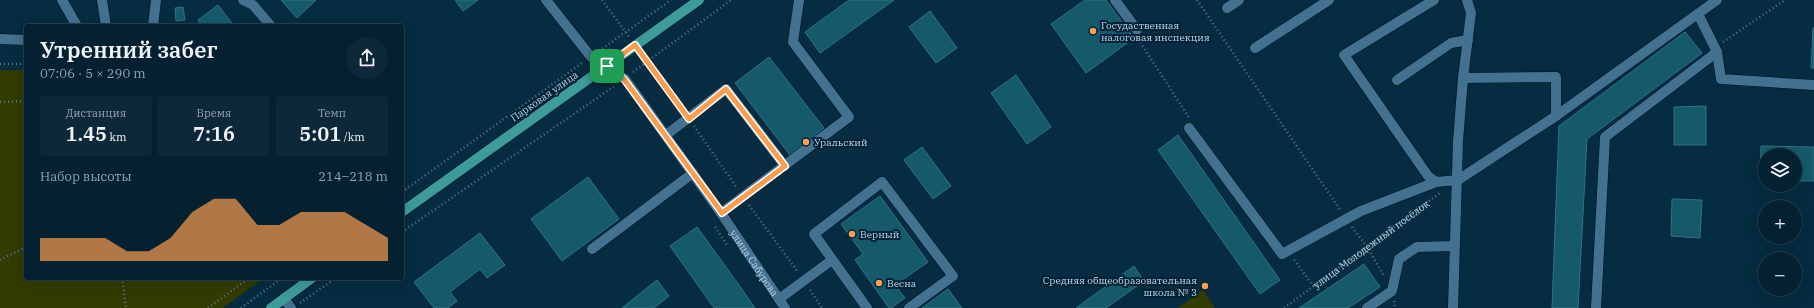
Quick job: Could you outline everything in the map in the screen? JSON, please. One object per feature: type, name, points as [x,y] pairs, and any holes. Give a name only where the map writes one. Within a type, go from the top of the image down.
[{"type":"main road","name":"Парковая улица","points":[[404,211],[699,0]]},
{"type":"main road","points":[[271,308],[309,280]]},
{"type":"street","points":[[62,0],[76,24]]},
{"type":"street","points":[[102,0],[106,24]]},
{"type":"street","points":[[153,24],[156,0]]},
{"type":"street","points":[[243,0],[253,5],[269,24]]},
{"type":"street","points":[[546,0],[591,57]]},
{"type":"street","points":[[722,213],[849,117],[793,42],[799,0]]},
{"type":"street","points":[[1115,0],[1137,30]]},
{"type":"street","points":[[1227,8],[1239,0]]},
{"type":"street","points":[[1255,48],[1329,0]]},
{"type":"street","points":[[1434,0],[1344,55],[1428,176],[1436,182]]},
{"type":"street","points":[[1453,308],[1458,141],[1462,78],[1471,13],[1468,0]]},
{"type":"street","points":[[1189,128],[1282,254],[1346,219],[1436,182],[1458,180],[1556,116],[1717,0]]},
{"type":"street","points":[[1698,14],[1716,50],[1721,80],[1814,85]]},
{"type":"street","points":[[0,39],[24,40]]},
{"type":"street","points":[[1397,80],[1451,43],[1468,40]]},
{"type":"street","points":[[1596,308],[1605,137],[1716,50]]},
{"type":"street","name":"улица Сабурова","points":[[591,57],[607,66],[624,79],[722,213],[785,308]]},
{"type":"street","points":[[1462,78],[1556,77],[1556,116]]},
{"type":"street","points":[[666,136],[726,89],[785,166]]},
{"type":"street","points":[[592,249],[693,173]]},
{"type":"street","points":[[867,308],[814,234],[882,182],[953,276],[909,308]]},
{"type":"street","points":[[1367,308],[1392,291],[1398,259],[1417,247],[1454,246]]},
{"type":"street","points":[[779,299],[832,260]]},
{"type":"street","points":[[284,298],[295,306]]},
{"type":"path","points":[[602,0],[689,119],[822,308]]},
{"type":"path","points":[[404,191],[671,0]]},
{"type":"path","points":[[404,231],[624,79],[731,0]]},
{"type":"path","points":[[1197,0],[1346,219],[1367,247]]},
{"type":"path","points":[[1716,50],[1786,0]]},
{"type":"path","points":[[0,64],[24,64]]},
{"type":"path","points":[[0,102],[24,101]]},
{"type":"path","name":"улица Молодежный посёлок","points":[[1284,308],[1458,180]]},
{"type":"path","points":[[0,260],[24,248]]},
{"type":"path","points":[[122,280],[126,308]]},
{"type":"path","points":[[208,308],[247,280]]},
{"type":"path","points":[[240,308],[279,280]]},
{"type":"path","points":[[295,306],[333,280]]},
{"type":"green space","points":[[0,70],[24,70],[24,280],[261,280],[223,308],[0,308]]},
{"type":"green space","points":[[1203,290],[1215,308],[1178,308]]},
{"type":"building","points":[[281,0],[316,0],[297,18]]},
{"type":"building","points":[[455,0],[478,0],[463,11]]},
{"type":"building","points":[[849,0],[894,0],[820,53],[805,32]]},
{"type":"building","name":"Госудаственная налоговая инспекция","points":[[1085,0],[1106,0],[1134,38],[1086,73],[1051,24]]},
{"type":"building","points":[[218,5],[232,24],[201,24],[198,20]]},
{"type":"building","points":[[183,7],[185,20],[176,21],[175,8]]},
{"type":"building","points":[[930,11],[957,48],[936,63],[909,27]]},
{"type":"building","points":[[1813,28],[1814,68],[1811,68]]},
{"type":"building","points":[[1685,32],[1702,53],[1587,139],[1578,308],[1552,308],[1559,126]]},
{"type":"building","points":[[769,57],[824,128],[790,155],[735,83]]},
{"type":"building","points":[[1016,75],[1051,127],[1027,144],[991,93]]},
{"type":"building","points":[[1706,106],[1706,145],[1674,145],[1674,107]]},
{"type":"building","points":[[1178,135],[1280,280],[1260,294],[1158,150]]},
{"type":"building","points":[[1761,146],[1814,147],[1814,181],[1802,181],[1802,148],[1761,148]]},
{"type":"building","points":[[922,147],[951,186],[933,199],[904,160]]},
{"type":"building","points":[[588,177],[619,219],[562,261],[531,219]]},
{"type":"building","points":[[880,196],[928,262],[895,285],[905,298],[891,308],[889,308],[855,260],[863,254],[841,224]]},
{"type":"building","points":[[1672,199],[1702,200],[1700,238],[1671,236]]},
{"type":"building","points":[[697,227],[755,308],[714,308],[670,246]]},
{"type":"building","points":[[480,233],[505,265],[487,278],[480,269],[450,292],[457,301],[448,308],[434,308],[414,282]]},
{"type":"building","points":[[1364,264],[1380,287],[1348,308],[1299,308]]},
{"type":"building","points":[[1134,266],[1144,281],[1106,308],[1076,308]]},
{"type":"building","points":[[657,280],[669,296],[654,308],[622,308]]},
{"type":"building","points":[[948,289],[962,308],[922,308]]},
{"type":"place","name":"Госудаственная налоговая инспекция","points":[[1093,31]]},
{"type":"place","name":"Уральский","points":[[806,142]]},
{"type":"place","name":"Верный","points":[[852,234]]},
{"type":"place","name":"Весна","points":[[879,283]]},
{"type":"place","name":"Средняя общеобразовательная школа № 3","points":[[1205,286]]},
{"type":"route","points":[[635,45],[689,119],[726,89],[785,166],[722,213],[624,79],[607,66],[635,45]]}]
